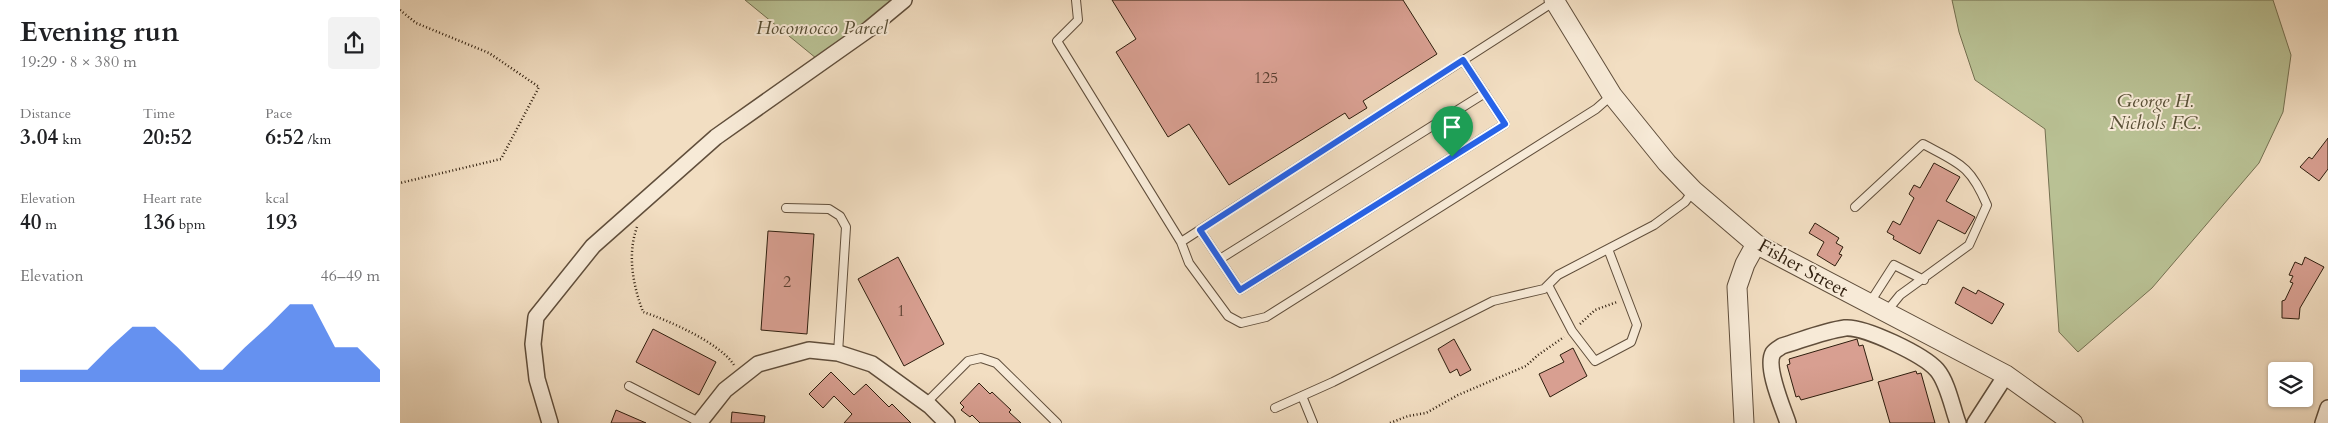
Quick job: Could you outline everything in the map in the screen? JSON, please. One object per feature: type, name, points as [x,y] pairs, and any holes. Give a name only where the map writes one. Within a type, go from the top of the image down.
[{"type":"street","points":[[550,423],[537,379],[532,344],[536,317],[593,246],[716,137],[869,29],[904,0]]},
{"type":"street","name":"Fisher Street","points":[[1555,1],[1612,95],[1667,164],[1694,191],[1756,244],[2006,375],[2073,423]]},
{"type":"street","points":[[1744,423],[1737,287],[1756,244]]},
{"type":"street","points":[[1788,423],[1771,371],[1771,359],[1774,351],[1782,346],[1846,328],[1861,330],[1924,358],[1938,371],[1946,387],[1958,423]]},
{"type":"street","points":[[699,422],[725,390],[758,364],[809,350],[838,353],[872,364],[926,403],[947,423]]},
{"type":"street","points":[[1975,423],[2006,375]]},
{"type":"street","points":[[2323,423],[2328,408]]},
{"type":"lane","points":[[1076,0],[1078,20],[1057,41],[1181,242],[1190,263],[1228,316],[1241,323],[1266,318],[1596,109],[1612,95]]},
{"type":"lane","points":[[1181,242],[1555,1]]},
{"type":"lane","points":[[1200,230],[1240,290],[1505,124],[1463,60]]},
{"type":"lane","points":[[1220,259],[1485,93]]},
{"type":"lane","points":[[1855,207],[1923,144],[1963,165],[1978,183],[1987,205],[1969,245],[1924,280],[1900,295],[1886,313]]},
{"type":"lane","points":[[1276,408],[1493,300],[1544,289],[1558,275],[1608,250],[1666,217],[1685,202],[1694,191]]},
{"type":"lane","points":[[786,208],[829,210],[840,216],[846,227],[838,353]]},
{"type":"lane","points":[[1548,285],[1572,331],[1594,361],[1631,342],[1637,325],[1608,250]]},
{"type":"lane","points":[[1869,304],[1894,265],[1924,280]]},
{"type":"lane","points":[[926,403],[968,361],[981,358],[996,363],[1057,423]]},
{"type":"lane","points":[[628,386],[699,422]]},
{"type":"lane","points":[[1302,396],[1313,423]]},
{"type":"path","points":[[400,10],[416,24],[489,53],[539,86],[501,159],[400,183]]},
{"type":"path","points":[[639,223],[631,262],[635,290],[644,312],[698,336],[731,360],[741,376]]},
{"type":"path","points":[[1390,423],[1408,416],[1426,413],[1458,395],[1526,366],[1572,331],[1595,310],[1618,301]]},
{"type":"green space","name":"Hocomocco Parcel","points":[[745,0],[902,0],[822,63]]},
{"type":"green space","name":"George H. Nichols F.C.","points":[[1952,0],[2273,0],[2291,55],[2283,112],[2259,163],[2152,288],[2078,352],[2059,332],[2045,129],[1975,80],[1959,32]]},
{"type":"building","points":[[1112,0],[1403,0],[1437,54],[1363,101],[1367,108],[1349,119],[1345,113],[1229,185],[1189,124],[1168,137],[1116,52],[1136,39]]},
{"type":"building","points":[[2328,138],[2328,169],[2319,181],[2300,167],[2309,157],[2312,159]]},
{"type":"building","points":[[1934,163],[1960,177],[1946,201],[1975,217],[1965,234],[1938,220],[1920,254],[1893,239],[1894,236],[1887,232],[1893,221],[1900,225],[1914,198],[1909,194],[1914,185],[1920,188]]},
{"type":"building","points":[[1815,223],[1839,238],[1836,243],[1843,247],[1839,254],[1842,255],[1835,266],[1817,255],[1824,242],[1809,233]]},
{"type":"building","points":[[768,231],[814,234],[807,334],[761,330]]},
{"type":"building","points":[[898,257],[944,344],[904,366],[858,279]]},
{"type":"building","points":[[2305,257],[2324,267],[2300,308],[2299,319],[2282,318],[2282,301],[2285,300],[2293,283],[2290,282],[2293,276],[2289,275],[2295,262],[2302,265]]},
{"type":"building","points":[[1963,287],[1976,294],[1978,290],[2004,304],[1992,324],[1955,303]]},
{"type":"building","points":[[653,329],[716,362],[699,395],[636,362]]},
{"type":"building","points":[[1454,339],[1471,370],[1460,376],[1457,369],[1450,373],[1438,349]]},
{"type":"building","points":[[1857,339],[1859,346],[1863,345],[1873,380],[1801,400],[1799,396],[1796,397],[1787,365],[1790,364],[1789,359]]},
{"type":"building","points":[[1573,348],[1587,376],[1550,397],[1539,374],[1564,362],[1560,355]]},
{"type":"building","points":[[1916,371],[1917,374],[1921,373],[1935,423],[1890,423],[1878,382]]},
{"type":"building","points":[[831,372],[854,395],[866,384],[889,407],[892,404],[911,423],[844,423],[852,414],[834,396],[823,408],[809,394]]},
{"type":"building","points":[[979,383],[990,394],[992,392],[1011,410],[1009,412],[1021,423],[980,423],[972,415],[970,417],[961,410],[964,407],[960,403]]},
{"type":"building","points":[[616,410],[646,423],[611,423]]},
{"type":"building","points":[[732,412],[765,416],[764,423],[731,423]]},
{"type":"route","points":[[1463,60],[1505,124],[1452,157],[1240,290],[1200,230],[1463,60]]}]
